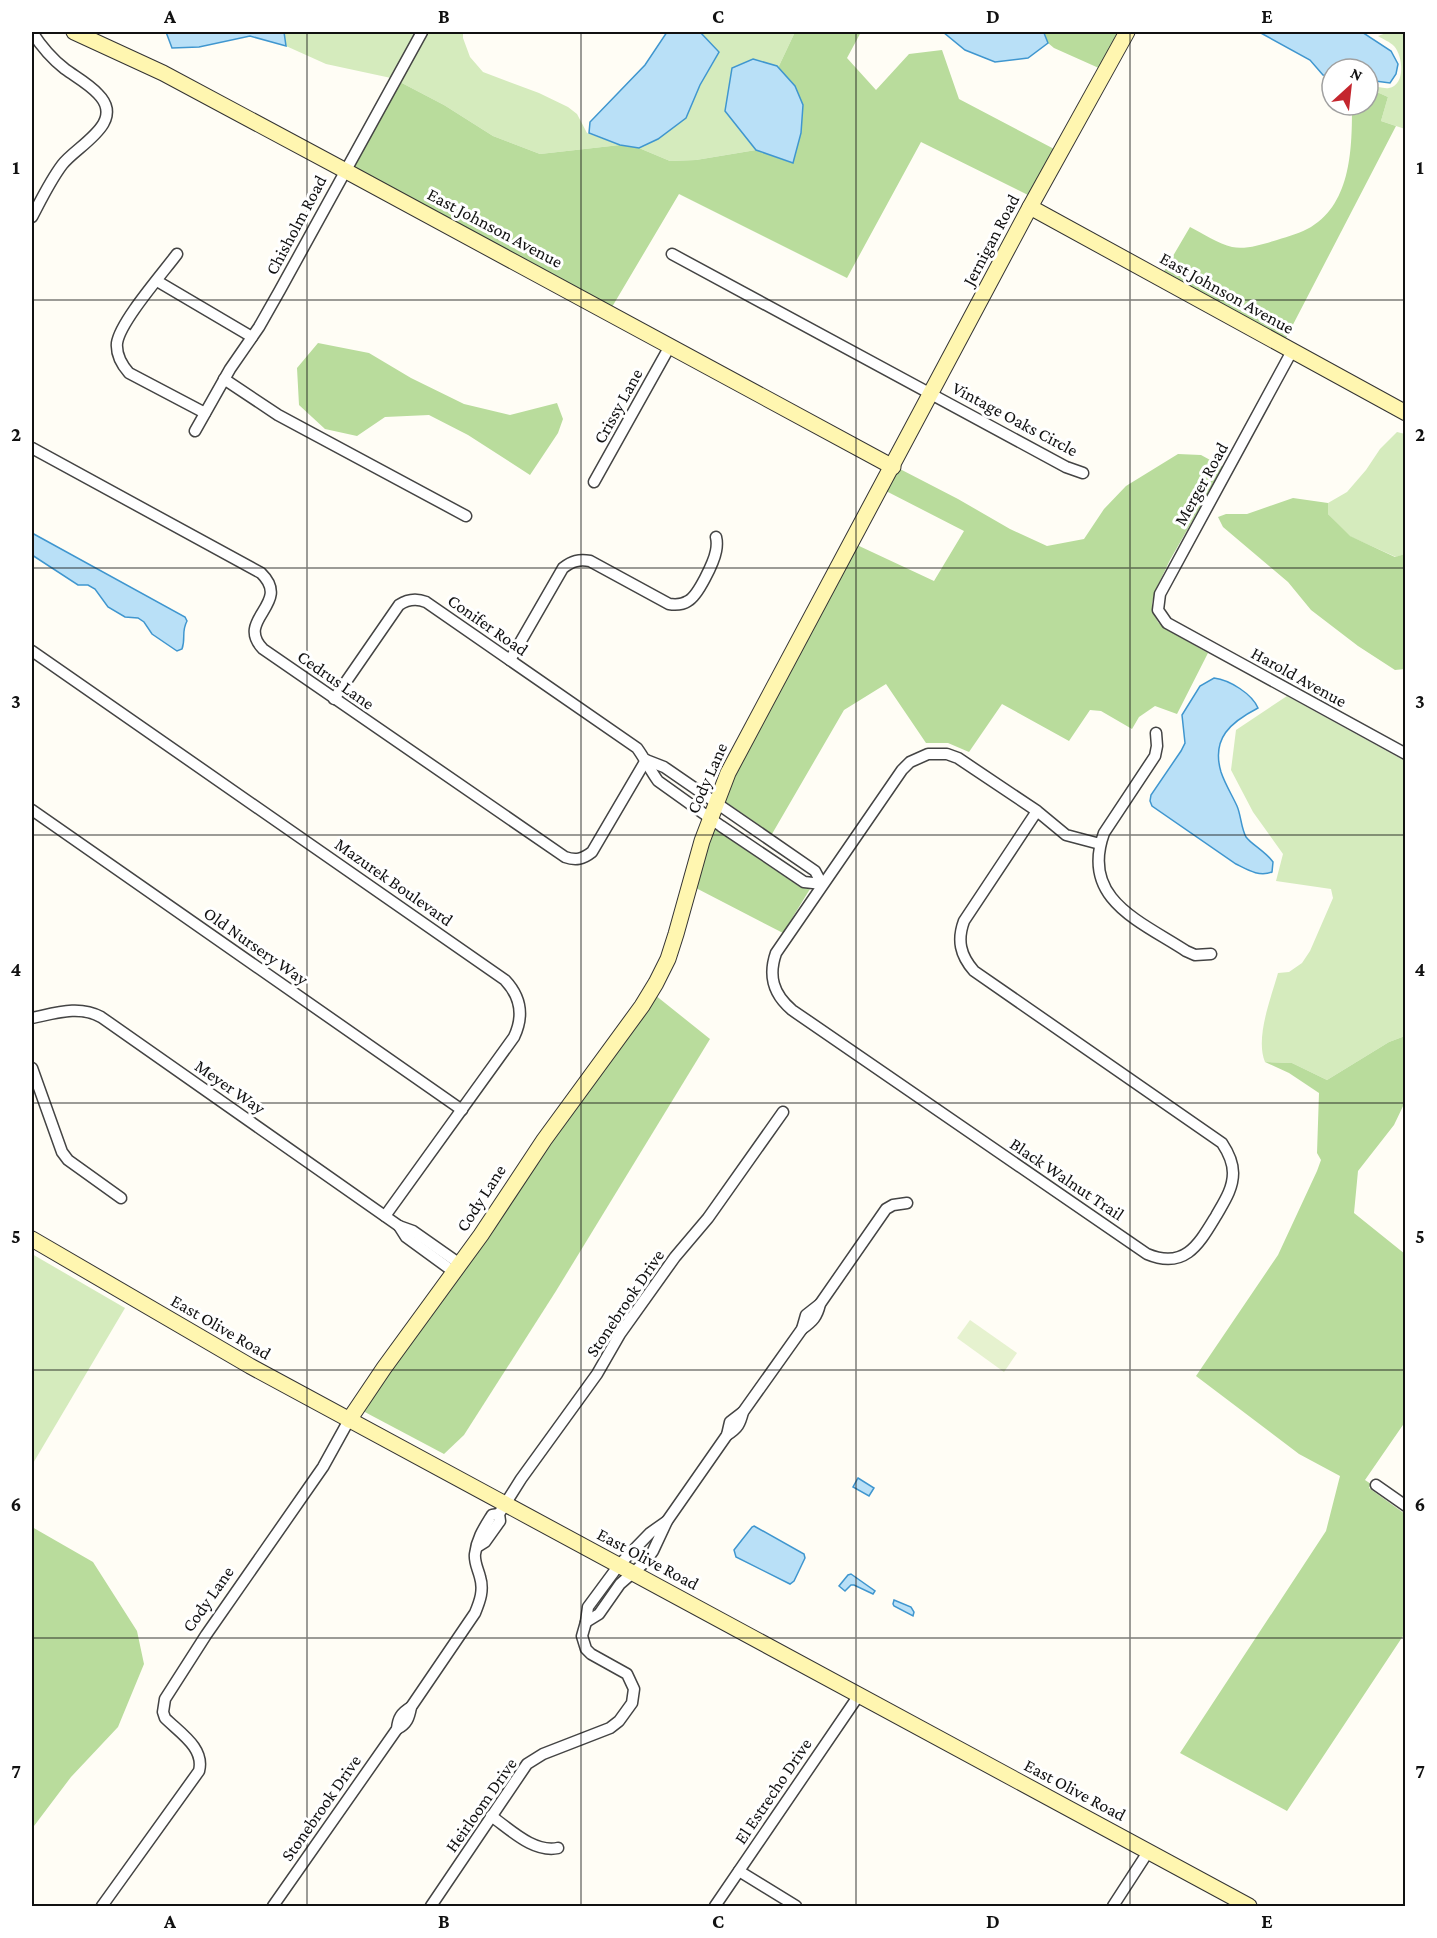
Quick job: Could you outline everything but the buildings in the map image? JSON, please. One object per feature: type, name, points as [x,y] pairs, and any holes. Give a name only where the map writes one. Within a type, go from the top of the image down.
[{"type":"street","points":[[32,32],[55,60],[99,95],[106,110],[106,119],[103,127],[61,166],[32,217]]},
{"type":"street","name":"East Johnson Avenue","points":[[74,32],[163,74],[346,171],[893,467]]},
{"type":"street","name":"Chisholm Road","points":[[195,432],[224,379],[252,337],[422,32]]},
{"type":"street","name":"Jernigan Road","points":[[893,467],[1030,207],[1127,32]]},
{"type":"street","name":"East Johnson Avenue","points":[[1030,207],[1406,413]]},
{"type":"street","points":[[177,254],[124,324],[116,346],[123,366],[129,373],[205,413]]},
{"type":"street","name":"Vintage Oaks Circle","points":[[672,254],[1065,467],[1083,473]]},
{"type":"street","points":[[157,281],[252,337]]},
{"type":"street","name":"Crissy Lane","points":[[594,482],[670,346]]},
{"type":"street","name":"Merger Road","points":[[1177,629],[1167,623],[1158,610],[1160,594],[1292,351]]},
{"type":"street","points":[[224,379],[278,415],[466,516]]},
{"type":"street","name":"Cedrus Lane","points":[[32,448],[261,573],[267,578],[272,590],[268,605],[256,621],[254,628],[257,644],[565,857],[572,860],[586,857],[592,852],[646,759]]},
{"type":"street","name":"Cody Lane","points":[[102,1906],[199,1771],[200,1757],[197,1750],[165,1718],[163,1712],[165,1699],[206,1635],[323,1467],[349,1420],[379,1376],[457,1268],[544,1140],[642,1006],[656,983],[668,959],[710,817],[736,757],[893,467]]},
{"type":"street","points":[[510,660],[563,568],[570,563],[590,561],[669,604],[677,605],[686,603],[696,593],[714,559],[717,549],[716,537]]},
{"type":"street","name":"Conifer Road","points":[[334,699],[399,605],[412,600],[426,602],[637,748],[658,781],[804,882],[822,884]]},
{"type":"street","name":"Harold Avenue","points":[[1177,629],[1406,754]]},
{"type":"street","name":"Mazurek Boulevard","points":[[32,651],[505,980],[518,998],[520,1008],[518,1029],[385,1216]]},
{"type":"street","points":[[1156,733],[1155,756],[1107,827],[1100,844],[1098,859],[1102,884],[1119,907],[1186,951],[1194,955],[1211,954]]},
{"type":"street","name":"Black Walnut Trail","points":[[1036,811],[964,921],[960,942],[962,954],[974,971],[1221,1143],[1231,1160],[1233,1172],[1229,1193],[1200,1242],[1184,1255],[1164,1259],[1147,1254],[783,1002],[773,984],[772,963],[776,953],[902,770],[918,757],[936,753],[958,758],[1036,811],[1066,835],[1100,844]]},
{"type":"street","name":"Conifer Road","points":[[646,759],[664,767],[815,871],[822,884]]},
{"type":"street","name":"Old Nursery Way","points":[[32,810],[462,1110]]},
{"type":"street","name":"Meyer Way","points":[[32,1018],[74,1010],[83,1010],[101,1017],[399,1226],[413,1231],[457,1268]]},
{"type":"street","points":[[32,1068],[62,1152],[68,1160],[122,1198]]},
{"type":"street","name":"Stonebrook Drive","points":[[273,1906],[397,1729],[405,1725],[410,1717],[411,1707],[475,1614],[481,1597],[481,1580],[474,1554],[477,1546],[485,1542],[500,1521],[502,1510],[521,1479],[597,1374],[627,1324],[675,1257],[708,1218],[783,1112]]},
{"type":"street","name":"Heirloom Drive","points":[[626,1569],[645,1563],[667,1521],[727,1435],[738,1428],[743,1412],[801,1329],[818,1315],[820,1304],[886,1209],[893,1205],[906,1203]]},
{"type":"street","name":"East Olive Road","points":[[32,1239],[502,1510],[626,1569],[1249,1906]]},
{"type":"street","points":[[1376,1485],[1406,1506]]},
{"type":"street","name":"Heirloom Drive","points":[[431,1906],[527,1764],[536,1757],[610,1728],[619,1721],[632,1703],[634,1689],[627,1674],[591,1654],[586,1649],[582,1636],[588,1607],[626,1569],[650,1533],[667,1521]]},
{"type":"street","name":"Heirloom Drive","points":[[586,1622],[598,1614],[620,1584],[626,1569]]},
{"type":"street","name":"El Estrecho Drive","points":[[715,1906],[859,1695]]},
{"type":"street","points":[[491,1816],[535,1846],[558,1848]]},
{"type":"street","points":[[1113,1906],[1148,1852]]},
{"type":"street","points":[[739,1870],[796,1906]]},
{"type":"green space","points":[[284,32],[416,32],[391,78],[326,64],[286,46]]},
{"type":"green space","points":[[428,32],[463,32],[470,57],[483,72],[539,93],[568,107],[577,114],[587,133],[620,145],[540,154],[493,136],[444,105],[400,82]]},
{"type":"green space","points":[[700,32],[795,32],[778,68],[777,66],[725,111],[756,150],[696,160],[670,161],[639,148],[658,139],[686,118],[700,85],[719,53]]},
{"type":"green space","points":[[795,32],[861,32],[847,58],[876,90],[909,54],[942,50],[959,99],[1056,150],[1030,196],[921,142],[847,278],[679,194],[612,307],[354,168],[400,82],[444,105],[493,136],[540,154],[620,145],[639,148],[670,161],[696,160],[756,150],[792,163],[795,86],[778,68]]},
{"type":"green space","points":[[1041,32],[1121,32],[1101,69],[1054,48]]},
{"type":"green space","points":[[1389,32],[1405,32],[1405,129],[1381,121],[1388,97],[1380,93],[1380,87],[1389,88],[1398,82],[1401,63],[1392,45],[1378,36]]},
{"type":"green space","points":[[1380,93],[1388,97],[1381,121],[1396,126],[1285,340],[1163,273],[1190,227],[1232,247],[1243,248],[1299,233],[1311,227],[1325,216],[1335,203],[1342,188],[1347,172],[1352,117],[1380,117]]},
{"type":"green space","points":[[318,343],[369,353],[411,378],[464,404],[510,415],[557,403],[563,419],[558,433],[530,475],[468,435],[429,415],[385,417],[357,436],[325,429],[299,405],[297,368]]},
{"type":"green space","points":[[1397,432],[1405,434],[1405,554],[1396,557],[1349,536],[1328,514],[1328,503],[1347,492],[1380,449]]},
{"type":"green space","points":[[1178,454],[1201,455],[1223,467],[1170,560],[1155,591],[1152,603],[1153,613],[1164,628],[1208,653],[1177,714],[1155,706],[1139,717],[1132,729],[1101,711],[1090,710],[1069,741],[1002,704],[969,752],[948,743],[926,743],[886,684],[844,710],[772,834],[723,800],[733,775],[857,545],[934,581],[964,531],[886,491],[898,468],[1010,529],[1047,546],[1084,539],[1104,509],[1126,486]]},
{"type":"green space","points":[[1293,498],[1328,503],[1328,514],[1350,536],[1395,557],[1405,554],[1405,669],[1395,670],[1358,646],[1311,610],[1288,582],[1223,527],[1218,517],[1226,514],[1247,514]]},
{"type":"green space","points":[[1287,696],[1405,761],[1405,1036],[1389,1042],[1327,1080],[1292,1063],[1265,1062],[1262,1041],[1265,1018],[1278,973],[1289,972],[1302,963],[1310,951],[1333,898],[1331,889],[1276,881],[1283,854],[1253,812],[1231,770],[1236,730]]},
{"type":"green space","points":[[712,827],[800,887],[810,889],[783,933],[694,887]]},
{"type":"green space","points":[[655,995],[710,1039],[556,1291],[464,1435],[444,1454],[361,1410]]},
{"type":"green space","points":[[1405,1036],[1405,1102],[1394,1125],[1358,1171],[1354,1213],[1405,1254],[1405,1422],[1365,1480],[1371,1484],[1369,1488],[1405,1514],[1405,1633],[1287,1811],[1180,1753],[1326,1531],[1340,1476],[1299,1454],[1196,1376],[1278,1255],[1321,1160],[1317,1153],[1319,1093],[1289,1073],[1265,1062],[1292,1063],[1327,1080],[1389,1042]]},
{"type":"green space","points":[[32,1254],[125,1308],[32,1465]]},
{"type":"green space","points":[[970,1320],[1017,1353],[1004,1372],[957,1338]]},
{"type":"green space","points":[[32,1527],[93,1562],[137,1631],[144,1664],[118,1727],[71,1777],[34,1826],[32,1833]]},
{"type":"water","points":[[166,32],[284,32],[286,46],[250,36],[199,47],[172,48]]},
{"type":"water","points":[[667,32],[700,32],[719,52],[700,85],[686,118],[658,139],[639,148],[620,145],[589,133],[590,122],[645,65]]},
{"type":"water","points":[[943,32],[1041,32],[1044,33],[1048,43],[1028,58],[995,62],[965,50]]},
{"type":"water","points":[[1259,32],[1362,32],[1391,51],[1398,64],[1396,74],[1390,83],[1380,82],[1380,57],[1320,57],[1320,72],[1310,60]]},
{"type":"water","points":[[753,59],[777,66],[795,86],[803,105],[801,133],[793,163],[756,150],[725,111],[732,68]]},
{"type":"water","points":[[32,533],[185,617],[187,621],[182,649],[177,651],[152,634],[144,622],[138,618],[125,617],[108,607],[95,589],[88,585],[78,585],[32,555]]},
{"type":"water","points":[[1214,678],[1240,688],[1258,708],[1239,719],[1226,732],[1221,740],[1219,760],[1221,772],[1238,810],[1246,837],[1273,862],[1272,872],[1258,873],[1236,864],[1152,806],[1150,801],[1151,795],[1185,743],[1182,715],[1200,686]]},
{"type":"water","points":[[858,1478],[874,1488],[869,1496],[853,1487]]},
{"type":"water","points":[[754,1526],[804,1554],[805,1558],[794,1581],[790,1584],[736,1557],[734,1550]]},
{"type":"water","points":[[851,1574],[875,1591],[873,1594],[854,1585],[845,1591],[839,1586]]},
{"type":"water","points":[[894,1600],[911,1607],[914,1612],[913,1616],[894,1606]]}]
